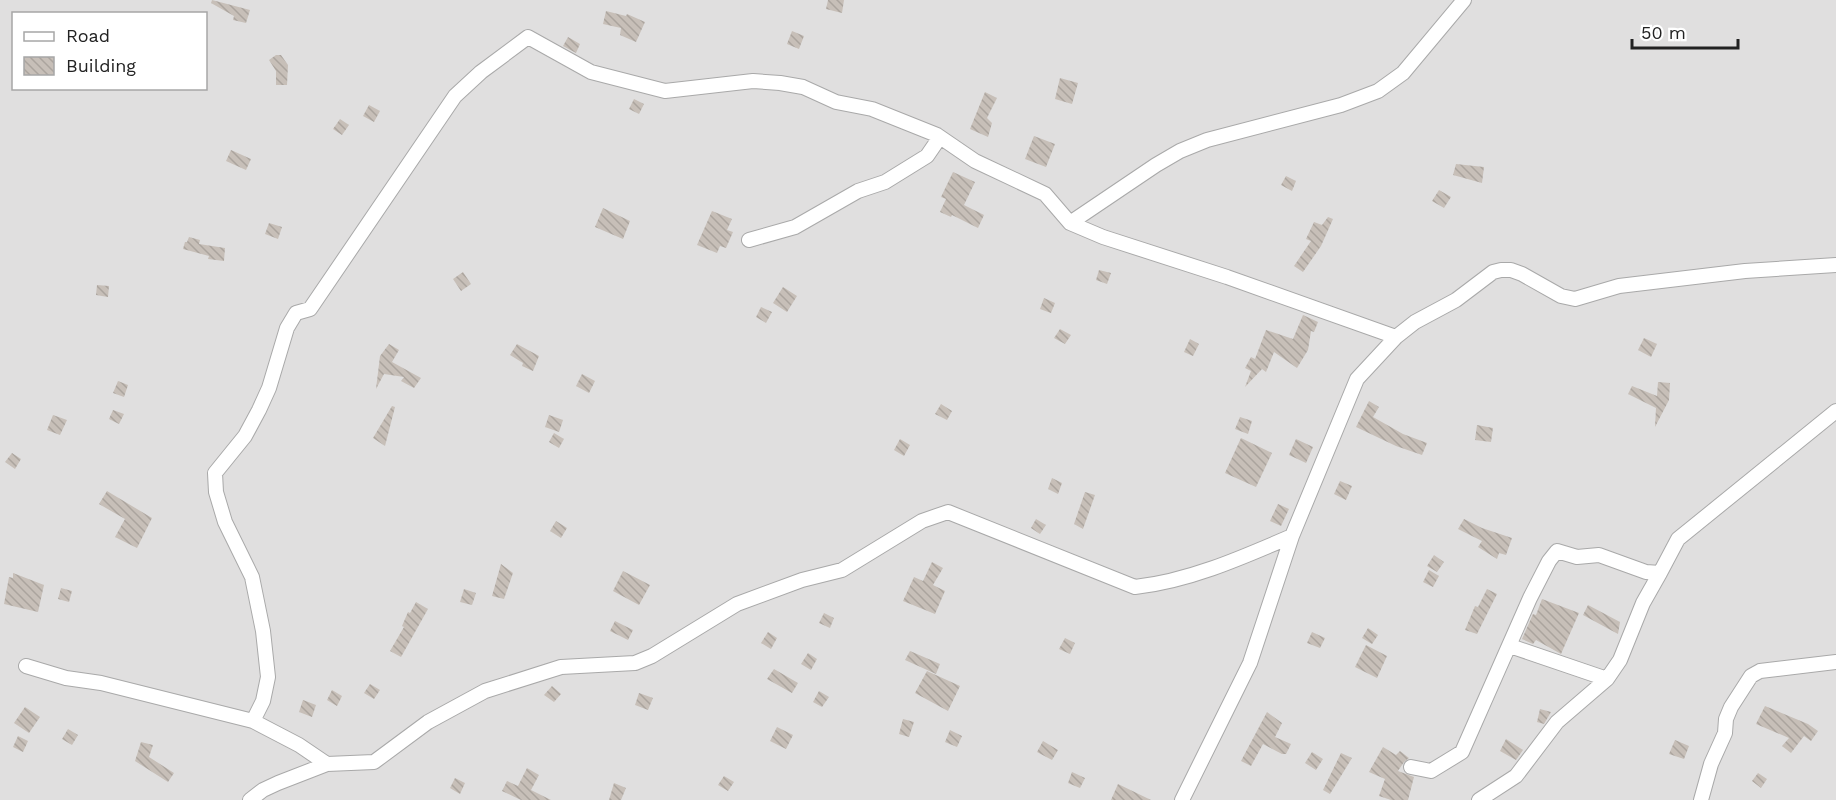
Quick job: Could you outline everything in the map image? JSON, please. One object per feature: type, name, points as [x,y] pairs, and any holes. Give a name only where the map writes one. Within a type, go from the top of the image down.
[{"type":"street","points":[[1070,223],[1180,151],[1217,138],[1341,105],[1378,91],[1403,73],[1464,0]]},
{"type":"street","points":[[254,721],[263,701],[268,677],[263,631],[252,577],[225,522],[216,492],[215,473],[245,436],[259,410],[269,388],[287,328],[296,313],[310,309],[455,96],[481,72],[528,37],[591,72],[665,91],[753,81],[803,87],[836,102],[872,109],[940,137],[975,161],[1045,194],[1070,223],[1103,237],[1227,277],[1396,337]]},
{"type":"street","points":[[749,240],[795,227],[858,191],[885,182],[927,156],[940,137]]},
{"type":"street","points":[[1182,800],[1250,663],[1292,536],[1357,379],[1396,337],[1415,322],[1456,300],[1493,272],[1501,270],[1511,270],[1522,274],[1561,296],[1575,299],[1619,286],[1745,271],[1836,265]]},
{"type":"street","points":[[1479,800],[1516,776],[1557,722],[1607,679],[1620,660],[1643,603],[1678,539],[1836,411]]},
{"type":"street","points":[[250,800],[263,790],[327,764],[374,762],[428,722],[485,691],[561,668],[635,663],[652,656],[737,604],[802,580],[842,570],[922,521],[948,513],[1135,587],[1161,584],[1240,559],[1292,536]]},
{"type":"street","points":[[1411,767],[1431,771],[1462,752],[1530,598],[1549,561],[1557,551],[1577,557],[1599,555],[1646,572],[1660,573]]},
{"type":"street","points":[[1510,646],[1607,679]]},
{"type":"street","points":[[1701,800],[1711,764],[1725,733],[1726,719],[1751,675],[1760,671],[1836,662]]},
{"type":"street","points":[[26,666],[66,678],[102,683],[254,721],[299,745],[327,764]]},
{"type":"street","points":[[1494,800],[1504,784]]},
{"type":"shaded area","points":[[0,0],[1836,0],[1836,800],[0,800]]},
{"type":"building","points":[[212,0],[250,10],[246,23],[233,20],[234,16],[211,3]]},
{"type":"building","points":[[828,0],[844,0],[842,13],[826,9]]},
{"type":"building","points":[[606,11],[626,16],[627,14],[645,22],[636,42],[620,35],[621,28],[603,24]]},
{"type":"building","points":[[792,31],[804,36],[799,49],[787,44]]},
{"type":"building","points":[[568,37],[580,44],[576,53],[563,46]]},
{"type":"building","points":[[276,55],[281,55],[288,65],[287,85],[276,85],[276,71],[269,60]]},
{"type":"building","points":[[1060,78],[1078,83],[1072,104],[1055,99]]},
{"type":"building","points":[[985,92],[997,98],[987,118],[992,123],[988,137],[970,129]]},
{"type":"building","points":[[634,99],[644,104],[639,114],[629,109]]},
{"type":"building","points":[[369,105],[380,111],[374,122],[363,116]]},
{"type":"building","points":[[340,119],[349,125],[342,135],[333,129]]},
{"type":"building","points":[[1034,136],[1055,144],[1046,167],[1025,159]]},
{"type":"building","points":[[231,150],[251,159],[246,170],[226,161]]},
{"type":"building","points":[[1456,164],[1484,167],[1482,183],[1453,175]]},
{"type":"building","points":[[953,172],[975,182],[964,205],[984,215],[978,228],[952,215],[951,217],[940,212],[946,199],[941,197]]},
{"type":"building","points":[[1286,176],[1296,181],[1292,191],[1281,185]]},
{"type":"building","points":[[1439,190],[1451,197],[1444,208],[1432,201]]},
{"type":"building","points":[[603,208],[630,221],[623,239],[595,227]]},
{"type":"building","points":[[712,211],[732,219],[727,230],[733,232],[726,248],[720,246],[717,253],[697,245]]},
{"type":"building","points":[[1328,217],[1333,219],[1321,246],[1303,272],[1294,266],[1311,241],[1306,239],[1314,222],[1322,225]]},
{"type":"building","points":[[269,223],[282,227],[278,239],[265,234]]},
{"type":"building","points":[[189,237],[200,240],[199,244],[225,248],[224,261],[208,259],[209,256],[183,249]]},
{"type":"building","points":[[1099,270],[1111,273],[1107,284],[1096,280]]},
{"type":"building","points":[[463,272],[471,284],[461,291],[453,279]]},
{"type":"building","points":[[97,285],[109,286],[108,297],[96,295]]},
{"type":"building","points":[[783,287],[797,296],[787,312],[773,303]]},
{"type":"building","points":[[1044,298],[1055,303],[1051,313],[1040,309]]},
{"type":"building","points":[[761,307],[772,312],[766,323],[756,317]]},
{"type":"building","points":[[1303,315],[1318,322],[1314,332],[1311,331],[1308,350],[1297,368],[1274,352],[1266,372],[1262,369],[1245,387],[1251,371],[1245,368],[1251,357],[1255,359],[1266,330],[1293,339]]},
{"type":"building","points":[[1060,329],[1071,335],[1065,344],[1054,338]]},
{"type":"building","points":[[1644,338],[1657,344],[1651,357],[1638,350]]},
{"type":"building","points":[[1190,339],[1199,344],[1193,356],[1184,352]]},
{"type":"building","points":[[389,344],[399,350],[392,362],[421,378],[414,388],[401,381],[404,377],[384,374],[376,389],[380,356]]},
{"type":"building","points":[[517,344],[539,356],[533,371],[522,366],[523,363],[510,355]]},
{"type":"building","points":[[582,374],[595,381],[589,393],[576,386]]},
{"type":"building","points":[[118,381],[128,385],[124,397],[113,393]]},
{"type":"building","points":[[1658,382],[1670,383],[1669,400],[1655,427],[1656,408],[1628,394],[1632,386],[1657,396]]},
{"type":"building","points":[[1369,401],[1379,407],[1373,417],[1403,434],[1427,443],[1422,455],[1396,446],[1356,427]]},
{"type":"building","points":[[941,404],[952,411],[947,420],[935,414]]},
{"type":"building","points":[[392,406],[395,407],[385,446],[373,438]]},
{"type":"building","points":[[113,410],[124,414],[119,424],[109,419]]},
{"type":"building","points":[[53,415],[67,420],[60,435],[47,430]]},
{"type":"building","points":[[549,415],[563,420],[559,432],[545,427]]},
{"type":"building","points":[[1240,417],[1252,421],[1248,434],[1235,429]]},
{"type":"building","points":[[1477,425],[1493,428],[1491,442],[1475,440]]},
{"type":"building","points":[[554,433],[564,439],[559,448],[549,442]]},
{"type":"building","points":[[1241,438],[1272,453],[1256,487],[1225,473]]},
{"type":"building","points":[[900,439],[910,445],[904,456],[894,450]]},
{"type":"building","points":[[1296,439],[1313,447],[1306,463],[1289,455]]},
{"type":"building","points":[[12,453],[21,459],[15,469],[5,462]]},
{"type":"building","points":[[1052,478],[1062,483],[1058,494],[1048,489]]},
{"type":"building","points":[[1340,481],[1352,486],[1346,500],[1334,494]]},
{"type":"building","points":[[107,491],[152,518],[137,548],[115,537],[125,519],[99,504]]},
{"type":"building","points":[[1085,492],[1095,495],[1083,529],[1074,524]]},
{"type":"building","points":[[1278,504],[1289,509],[1281,526],[1270,521]]},
{"type":"building","points":[[1036,519],[1046,525],[1040,534],[1031,528]]},
{"type":"building","points":[[1464,519],[1512,538],[1506,555],[1499,553],[1497,559],[1478,547],[1482,541],[1458,529]]},
{"type":"building","points":[[556,521],[567,528],[561,538],[550,531]]},
{"type":"building","points":[[1434,555],[1444,562],[1437,572],[1427,566]]},
{"type":"building","points":[[932,562],[943,568],[933,585],[945,591],[935,614],[903,601],[914,577],[923,581]]},
{"type":"building","points":[[501,564],[513,573],[504,599],[492,596]]},
{"type":"building","points":[[1429,570],[1439,576],[1433,587],[1423,582]]},
{"type":"building","points":[[623,571],[650,585],[639,605],[613,591]]},
{"type":"building","points":[[13,573],[44,585],[38,612],[4,604],[9,577],[13,578]]},
{"type":"building","points":[[61,588],[72,591],[69,602],[58,599]]},
{"type":"building","points":[[464,589],[476,593],[472,605],[460,602]]},
{"type":"building","points":[[1487,589],[1497,594],[1477,634],[1465,630],[1475,606],[1478,607]]},
{"type":"building","points":[[1542,599],[1579,613],[1561,654],[1536,640],[1533,644],[1522,639]]},
{"type":"building","points":[[416,602],[428,609],[401,657],[390,651],[404,627],[402,626],[408,612],[410,613]]},
{"type":"building","points":[[1588,605],[1620,622],[1618,634],[1583,615]]},
{"type":"building","points":[[824,613],[834,618],[830,628],[819,623]]},
{"type":"building","points":[[615,621],[633,630],[628,640],[610,631]]},
{"type":"building","points":[[1368,628],[1378,635],[1372,644],[1362,638]]},
{"type":"building","points":[[768,632],[777,638],[771,649],[761,643]]},
{"type":"building","points":[[1312,632],[1325,638],[1320,648],[1307,643]]},
{"type":"building","points":[[1065,638],[1075,643],[1070,654],[1059,649]]},
{"type":"building","points":[[1366,645],[1387,656],[1377,678],[1355,667]]},
{"type":"building","points":[[910,651],[940,664],[936,674],[905,660]]},
{"type":"building","points":[[808,653],[817,659],[811,670],[801,664]]},
{"type":"building","points":[[774,669],[798,683],[792,693],[767,679]]},
{"type":"building","points":[[927,671],[960,686],[948,711],[915,693]]},
{"type":"building","points":[[370,684],[380,690],[374,699],[364,693]]},
{"type":"building","points":[[552,686],[561,694],[554,702],[544,695]]},
{"type":"building","points":[[332,690],[342,696],[337,706],[327,700]]},
{"type":"building","points":[[819,691],[829,697],[822,707],[813,702]]},
{"type":"building","points":[[639,693],[653,698],[648,710],[635,705]]},
{"type":"building","points":[[303,700],[316,705],[312,717],[299,712]]},
{"type":"building","points":[[1765,706],[1808,724],[1818,731],[1811,741],[1804,736],[1791,753],[1782,746],[1789,738],[1756,724]]},
{"type":"building","points":[[25,707],[40,717],[29,733],[14,723]]},
{"type":"building","points":[[1540,709],[1551,712],[1544,724],[1537,722]]},
{"type":"building","points":[[1267,712],[1282,723],[1275,737],[1291,744],[1286,754],[1282,754],[1263,744],[1251,766],[1241,761]]},
{"type":"building","points":[[903,719],[914,722],[909,737],[899,734]]},
{"type":"building","points":[[777,727],[793,735],[786,749],[770,741]]},
{"type":"building","points":[[68,729],[78,735],[72,745],[62,739]]},
{"type":"building","points":[[950,730],[962,736],[957,747],[945,742]]},
{"type":"building","points":[[18,736],[28,741],[23,752],[13,747]]},
{"type":"building","points":[[1506,739],[1523,750],[1516,760],[1500,751]]},
{"type":"building","points":[[1675,740],[1689,746],[1684,759],[1669,754]]},
{"type":"building","points":[[1043,741],[1058,750],[1052,760],[1037,752]]},
{"type":"building","points":[[141,742],[153,745],[149,757],[174,773],[168,782],[135,761]]},
{"type":"building","points":[[1383,747],[1396,755],[1400,751],[1409,758],[1398,771],[1414,777],[1408,800],[1391,800],[1379,796],[1385,779],[1369,772]]},
{"type":"building","points":[[1312,752],[1323,759],[1316,770],[1305,763]]},
{"type":"building","points":[[1341,753],[1352,758],[1330,794],[1323,790]]},
{"type":"building","points":[[527,768],[539,775],[531,790],[551,800],[521,800],[502,791],[507,781],[518,786]]},
{"type":"building","points":[[1072,772],[1085,778],[1080,788],[1068,783]]},
{"type":"building","points":[[1758,773],[1767,779],[1761,788],[1752,781]]},
{"type":"building","points":[[724,776],[734,782],[728,791],[718,785]]},
{"type":"building","points":[[455,778],[465,783],[460,794],[450,788]]},
{"type":"building","points":[[614,783],[626,788],[621,800],[609,800]]},
{"type":"building","points":[[1118,784],[1151,800],[1111,800]]}]
